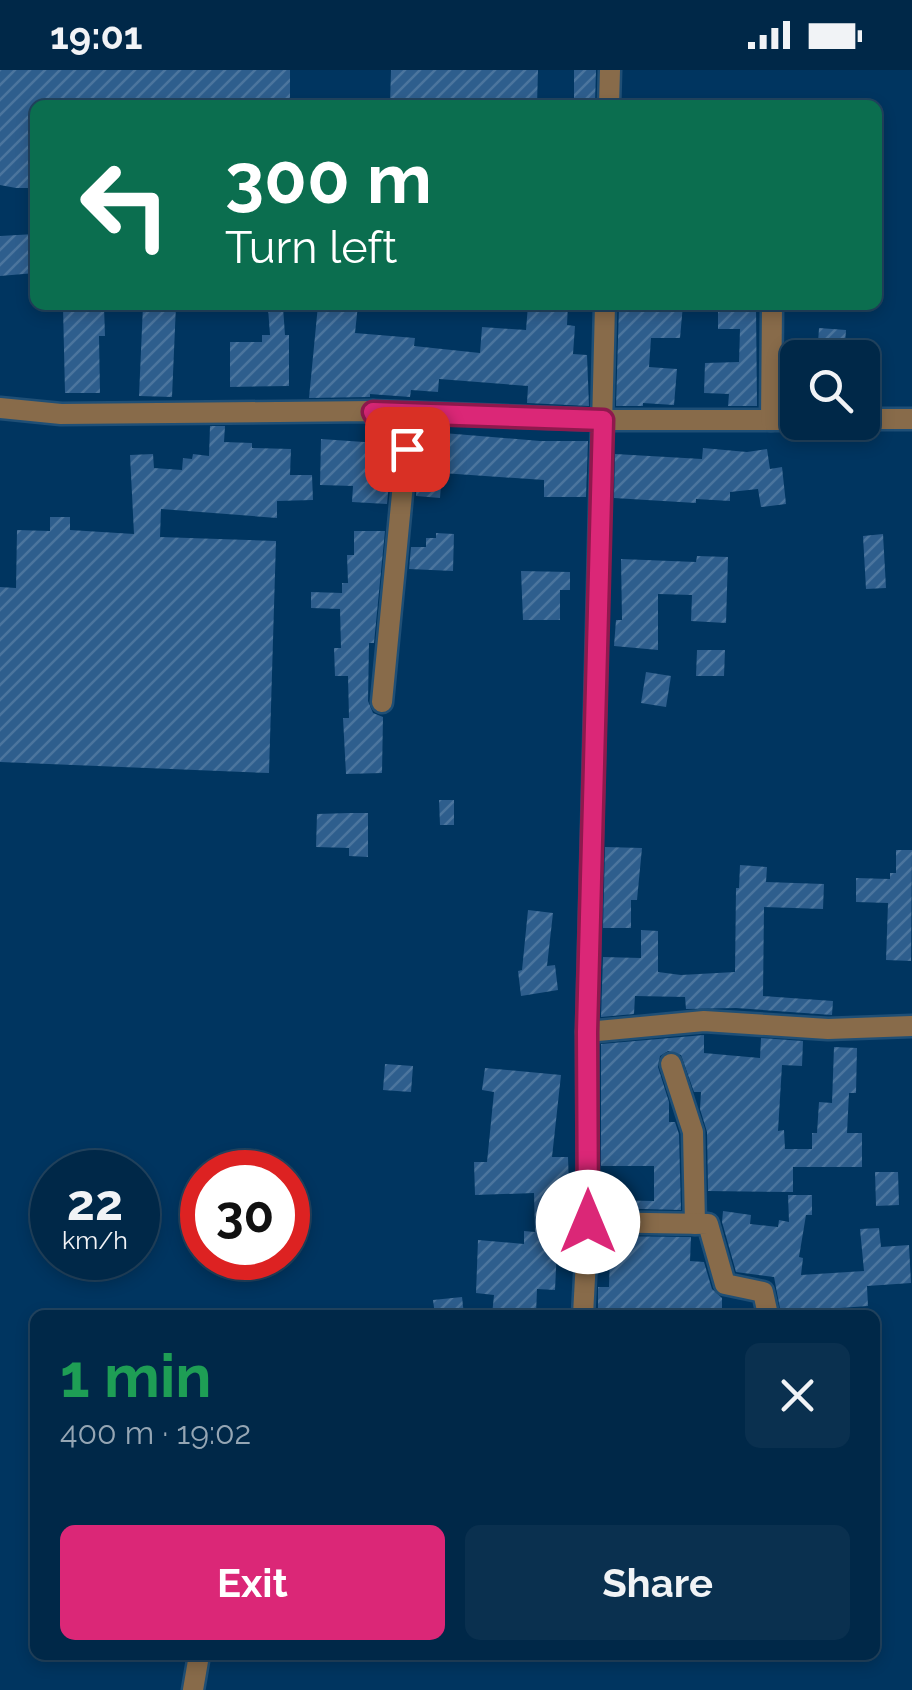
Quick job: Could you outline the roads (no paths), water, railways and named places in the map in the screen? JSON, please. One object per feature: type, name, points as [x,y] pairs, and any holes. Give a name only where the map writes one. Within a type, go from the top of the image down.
[{"type":"street","points":[[609,100],[610,70]]},
{"type":"street","points":[[583,1310],[605,310]]},
{"type":"street","points":[[771,420],[772,310]]},
{"type":"street","points":[[0,408],[62,414],[373,412],[603,420],[780,420]]},
{"type":"street","points":[[373,412],[380,424],[403,432],[407,442],[382,702]]},
{"type":"street","points":[[880,420],[912,419]]},
{"type":"street","points":[[587,1032],[704,1021],[828,1029],[912,1026]]},
{"type":"street","points":[[670,1064],[693,1132],[694,1224]]},
{"type":"street","points":[[588,1222],[708,1224],[725,1284],[762,1292],[767,1310]]},
{"type":"street","points":[[193,1690],[198,1660]]}]
